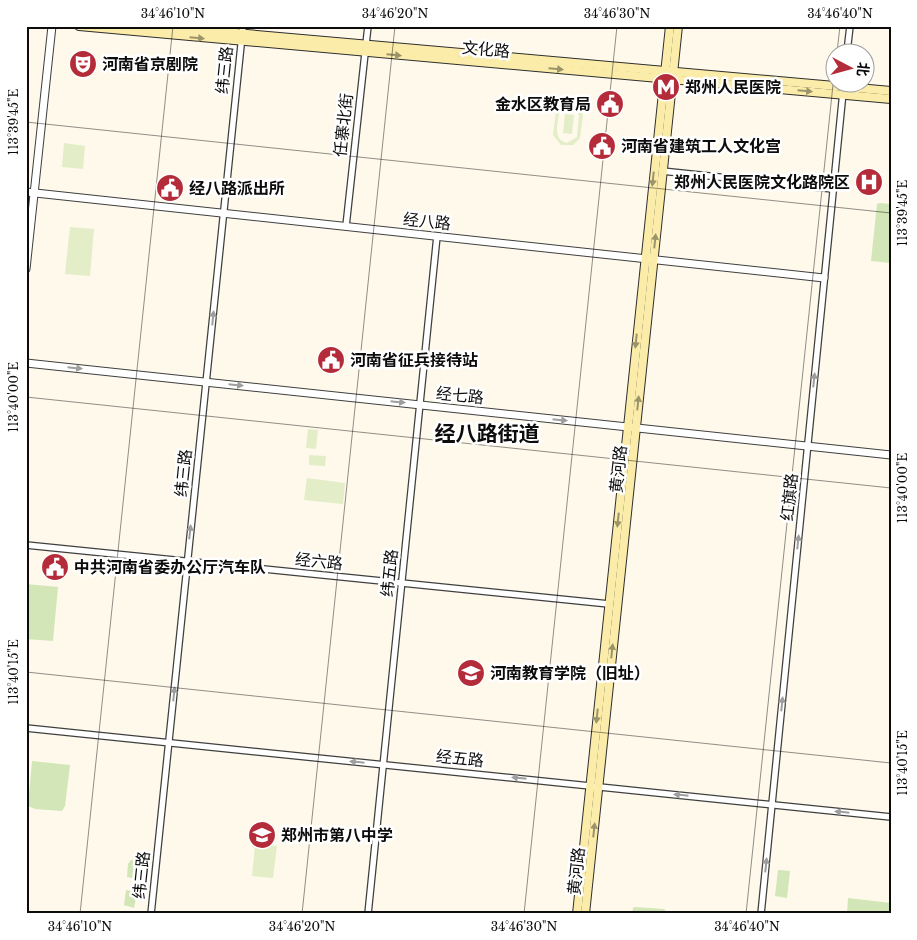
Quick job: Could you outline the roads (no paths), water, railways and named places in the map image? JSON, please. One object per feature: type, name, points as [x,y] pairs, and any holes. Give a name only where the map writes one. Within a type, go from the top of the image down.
[{"type":"main road","name":"文化路","points":[[79,26],[242,34]]},
{"type":"main road","name":"文化路","points":[[156,26],[366,49],[824,87]]},
{"type":"main road","name":"黄河路","points":[[649,259],[662,171],[669,75],[670,26]]},
{"type":"main road","name":"黄河路","points":[[577,914],[594,786],[669,75],[678,26]]},
{"type":"main road","name":"文化路","points":[[874,90],[891,91]]},
{"type":"main road","name":"文化路","points":[[860,92],[891,99]]},
{"type":"main road","name":"黄河路","points":[[585,914],[609,604],[631,427]]},
{"type":"street","points":[[26,269],[52,26]]},
{"type":"street","name":"任寨北街","points":[[346,226],[368,26]]},
{"type":"street","points":[[848,42],[850,26]]},
{"type":"street","name":"纬三路","points":[[151,914],[242,34]]},
{"type":"street","name":"红旗路","points":[[761,914],[843,92]]},
{"type":"street","points":[[662,171],[833,190]]},
{"type":"street","name":"经八路","points":[[26,192],[824,278]]},
{"type":"street","name":"纬五路","points":[[368,914],[438,236]]},
{"type":"street","name":"经七路","points":[[26,363],[891,455]]},
{"type":"street","name":"经六路","points":[[26,545],[609,604]]},
{"type":"street","name":"经五路","points":[[26,728],[891,817]]},
{"type":"place","name":"河南省京剧院","points":[[83,64]]},
{"type":"place","name":"郑州人民医院","points":[[666,87]]},
{"type":"place","name":"金水区教育局","points":[[610,104]]},
{"type":"place","name":"河南省建筑工人文化宫","points":[[602,146]]},
{"type":"place","name":"郑州人民医院文化路院区","points":[[869,182]]},
{"type":"place","name":"经八路派出所","points":[[170,188]]},
{"type":"place","name":"河南省征兵接待站","points":[[331,360]]},
{"type":"place","name":"中共河南省委办公厅汽车队","points":[[55,567]]},
{"type":"place","name":"河南教育学院（旧址）","points":[[471,673]]},
{"type":"place","name":"郑州市第八中学","points":[[262,835]]},
{"type":"district","name":"经八路街道","points":[[487,434]]}]
